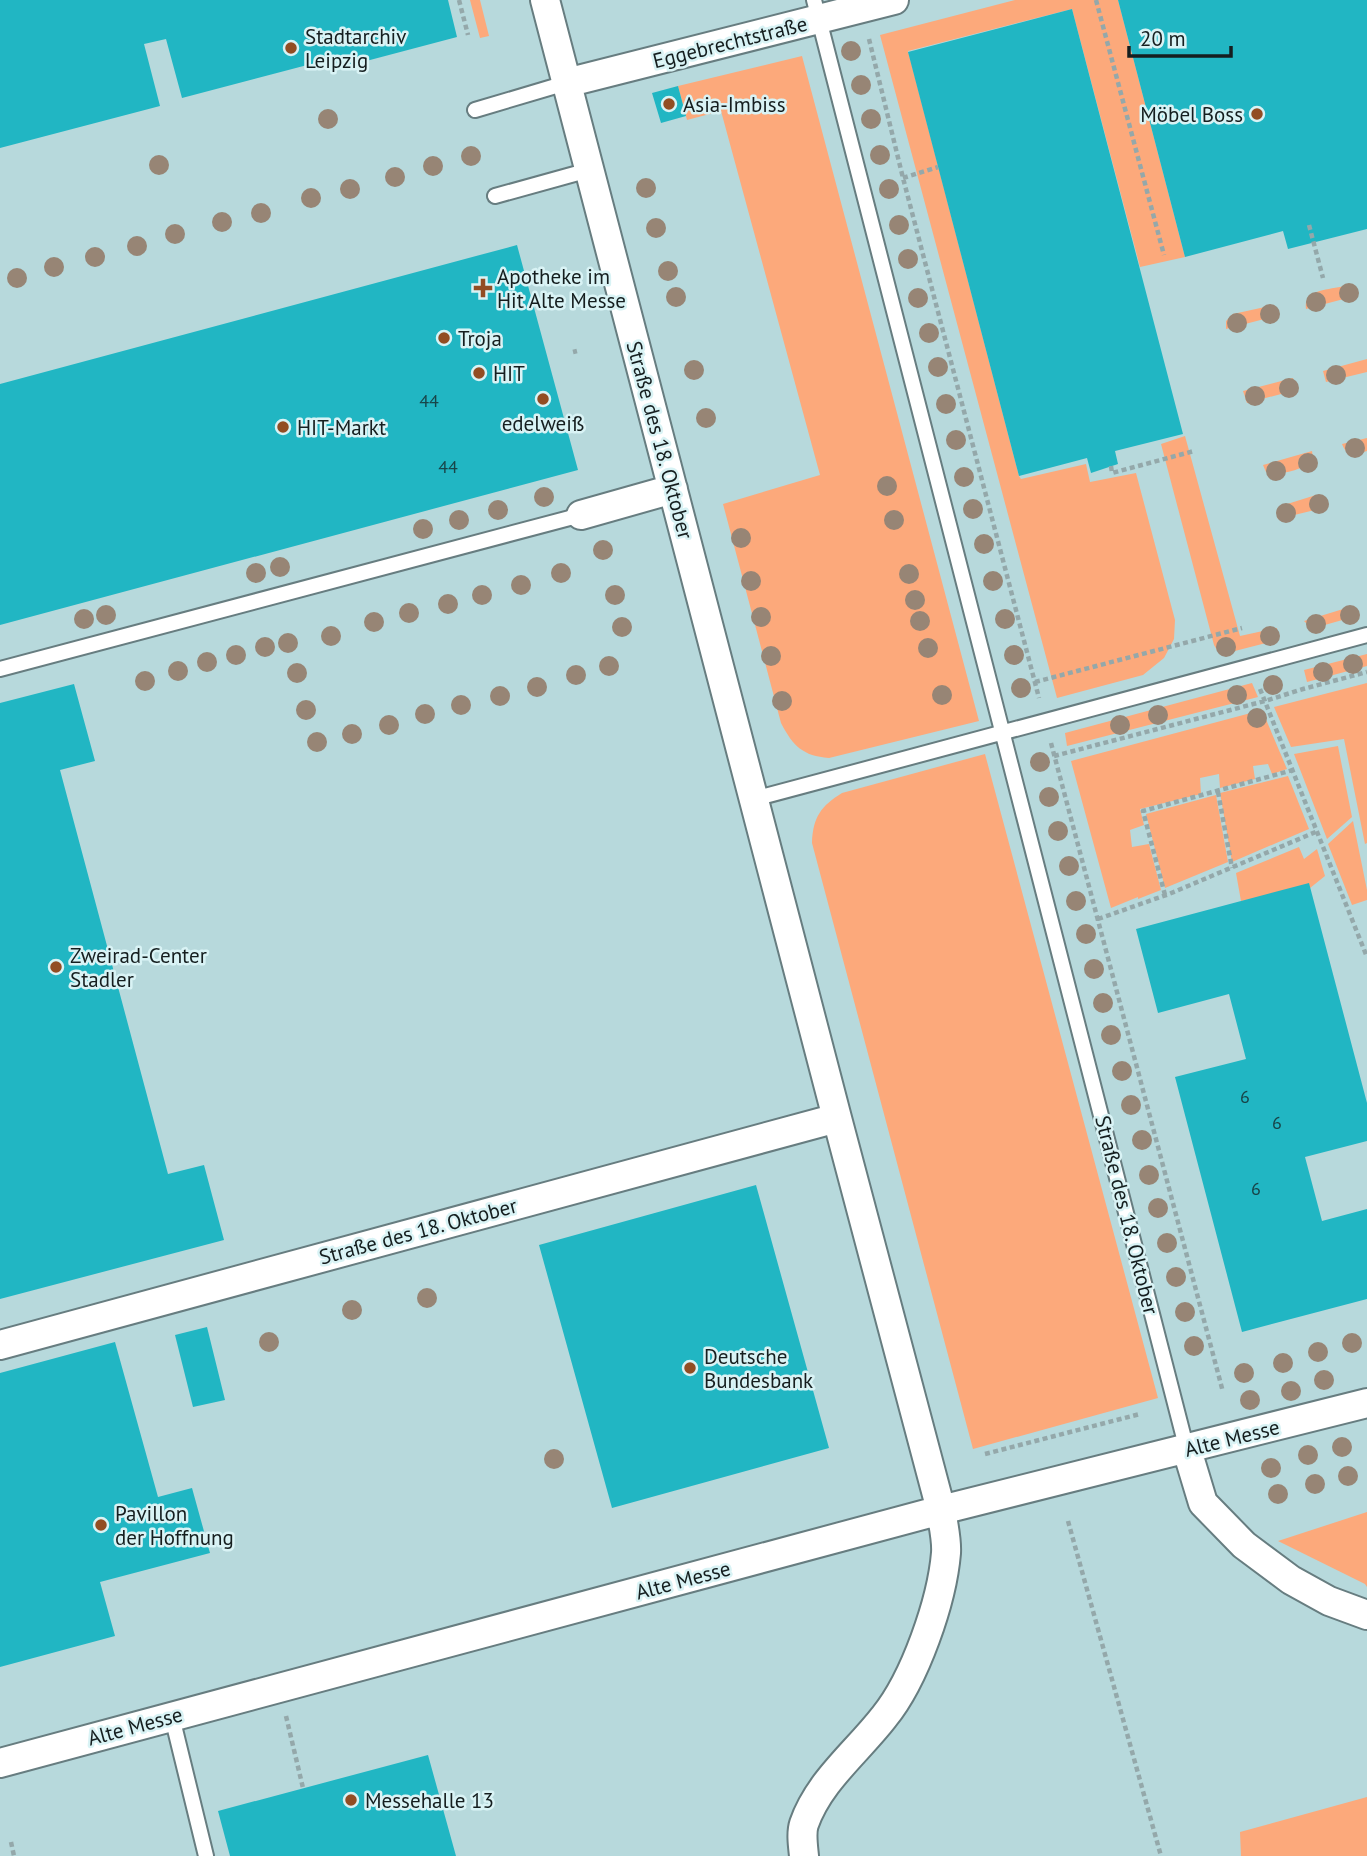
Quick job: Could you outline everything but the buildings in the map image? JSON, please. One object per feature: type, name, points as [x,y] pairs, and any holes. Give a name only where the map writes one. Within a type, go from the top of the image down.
[{"type":"street","name":"Straße des 18. Oktober","points":[[545,0],[942,1510],[946,1550],[940,1591],[921,1647],[904,1686],[886,1716],[834,1773],[816,1799],[803,1826],[804,1856]]},
{"type":"street","name":"Eggebrechtstraße","points":[[566,83],[817,10],[894,0]]},
{"type":"street","points":[[581,515],[673,489]]},
{"type":"street","name":"Straße des 18. Oktober","points":[[0,1345],[837,1118]]},
{"type":"street","name":"Alte Messe","points":[[0,1763],[942,1510],[1367,1404]]},
{"type":"street","name":"Straße des 18. Oktober","points":[[1187,1450],[1203,1503],[1244,1545],[1291,1580],[1329,1601],[1367,1615]]},
{"type":"lane","name":"Straße des 18. Oktober","points":[[817,10],[1187,1450]]},
{"type":"lane","points":[[475,110],[566,83]]},
{"type":"lane","points":[[495,196],[589,170]]},
{"type":"lane","points":[[0,669],[581,515]]},
{"type":"lane","points":[[754,799],[1367,635]]},
{"type":"lane","points":[[172,1717],[206,1856]]},
{"type":"path","points":[[459,0],[468,35]]},
{"type":"path","points":[[1096,0],[1164,255]]},
{"type":"path","points":[[903,178],[938,167]]},
{"type":"path","points":[[1308,225],[1323,278]]},
{"type":"path","points":[[1111,467],[1112,473],[1195,452]]},
{"type":"path","points":[[1035,682],[1242,628]]},
{"type":"path","points":[[1251,666],[1367,957]]},
{"type":"path","points":[[1054,756],[1367,672]]},
{"type":"path","points":[[1166,895],[1143,811],[1293,771]]},
{"type":"path","points":[[1218,792],[1231,868]]},
{"type":"path","points":[[1098,919],[1166,895],[1318,831]]},
{"type":"path","points":[[985,1454],[1140,1414]]},
{"type":"path","points":[[1069,1521],[1161,1856]]},
{"type":"path","points":[[279,1688],[303,1788]]},
{"type":"path","points":[[11,1842],[14,1856]]},
{"type":"shaded area","points":[[0,0],[1367,0],[1367,1856],[0,1856]]},
{"type":"shaded area","points":[[470,0],[480,0],[489,36],[480,38]]},
{"type":"shaded area","points":[[1015,0],[1118,0],[1185,257],[1140,267],[1072,9],[908,51],[1019,476],[1021,479],[1086,464],[1090,482],[1136,473],[1175,620],[1174,639],[1164,658],[1143,675],[1057,698],[880,35]]},
{"type":"shaded area","points":[[802,56],[979,721],[829,758],[812,755],[800,748],[781,723],[723,504],[820,475],[721,111],[687,120],[678,86]]},
{"type":"shaded area","points":[[1344,286],[1352,289],[1355,296],[1306,309],[1306,302],[1313,294]]},
{"type":"shaded area","points":[[1265,307],[1273,309],[1276,316],[1226,329],[1226,321],[1233,314]]},
{"type":"shaded area","points":[[1367,359],[1367,372],[1326,382],[1323,371]]},
{"type":"shaded area","points":[[1293,378],[1296,390],[1247,403],[1243,391]]},
{"type":"shaded area","points":[[1185,436],[1240,636],[1277,628],[1277,634],[1270,642],[1223,654],[1214,645],[1161,444]]},
{"type":"shaded area","points":[[1367,438],[1367,451],[1359,453],[1349,453],[1342,444]]},
{"type":"shaded area","points":[[1312,451],[1313,459],[1309,463],[1291,471],[1266,472],[1263,465]]},
{"type":"shaded area","points":[[1316,495],[1325,500],[1327,507],[1278,519],[1278,511],[1284,505]]},
{"type":"shaded area","points":[[1353,606],[1354,612],[1346,619],[1314,628],[1304,621]]},
{"type":"shaded area","points":[[1367,654],[1367,666],[1307,682],[1304,670]]},
{"type":"shaded area","points":[[1252,683],[1258,697],[1067,746],[1065,733]]},
{"type":"shaded area","points":[[1367,683],[1365,844],[1344,739],[1291,747],[1274,707]]},
{"type":"shaded area","points":[[1262,710],[1287,769],[1272,774],[1268,764],[1253,766],[1255,779],[1220,788],[1219,774],[1200,778],[1201,794],[1140,809],[1144,825],[1130,830],[1132,847],[1149,844],[1161,890],[1111,908],[1071,761]]},
{"type":"shaded area","points":[[1338,746],[1352,817],[1327,839],[1294,754]]},
{"type":"shaded area","points":[[985,754],[1158,1398],[973,1449],[812,843],[816,819],[829,803],[842,793]]},
{"type":"shaded area","points":[[1288,776],[1309,829],[1232,862],[1220,793]]},
{"type":"shaded area","points":[[1216,795],[1228,862],[1165,888],[1146,814]]},
{"type":"shaded area","points":[[1353,821],[1367,900],[1352,905],[1328,844]]},
{"type":"shaded area","points":[[1299,847],[1304,859],[1317,849],[1325,876],[1310,888],[1241,901],[1236,873]]},
{"type":"shaded area","points":[[1367,1512],[1367,1587],[1278,1541]]},
{"type":"shaded area","points":[[1367,1797],[1367,1856],[1241,1856],[1240,1832]]},
{"type":"place","name":"Stadtarchiv Leipzig","points":[[291,48]]},
{"type":"place","name":"Asia-Imbiss","points":[[669,104]]},
{"type":"place","name":"Möbel Boss","points":[[1257,114]]},
{"type":"place","name":"Apotheke im Hit Alte Messe","points":[[483,288]]},
{"type":"place","name":"Troja","points":[[444,338]]},
{"type":"place","name":"HIT","points":[[479,373]]},
{"type":"place","name":"edelweiß","points":[[543,399]]},
{"type":"place","name":"HIT-Markt","points":[[283,427]]},
{"type":"place","name":"Zweirad-Center Stadler","points":[[56,967]]},
{"type":"place","name":"Deutsche Bundesbank","points":[[690,1368]]},
{"type":"place","name":"Pavillon der Hoffnung","points":[[101,1525]]},
{"type":"place","name":"Messehalle 13","points":[[351,1800]]}]
